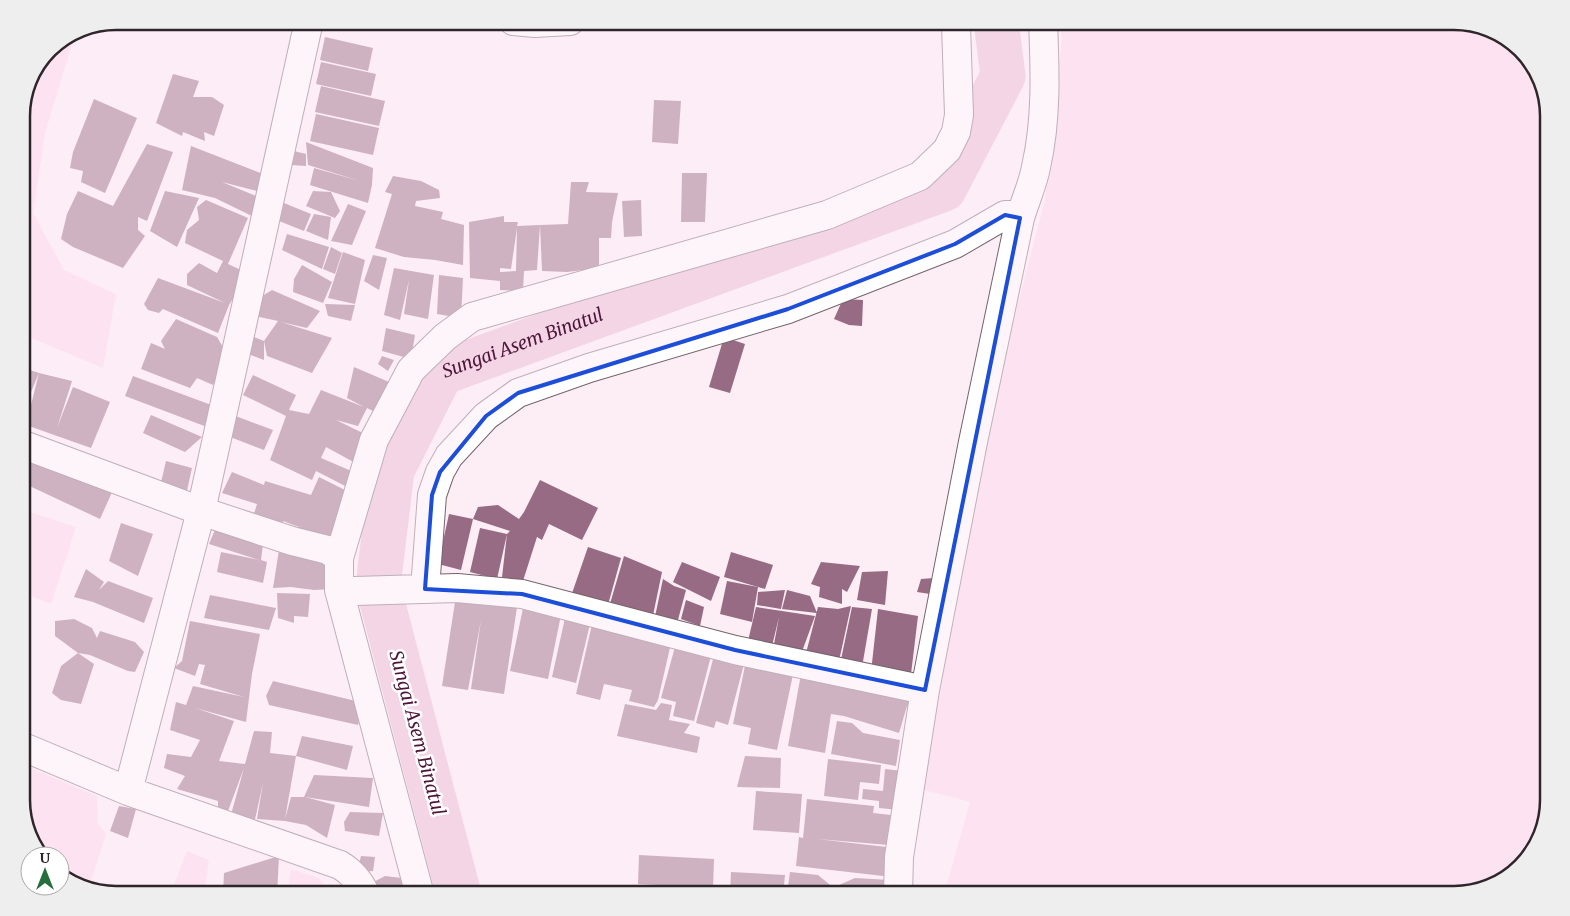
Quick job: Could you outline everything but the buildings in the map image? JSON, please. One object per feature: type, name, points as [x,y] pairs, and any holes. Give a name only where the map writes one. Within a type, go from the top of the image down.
[{"type":"street","points":[[128,791],[201,511],[307,30]]},
{"type":"street","points":[[418,886],[339,558],[374,440],[411,370],[445,337],[472,317],[827,215],[920,176],[947,150],[956,132],[959,115],[956,30]]},
{"type":"street","points":[[898,886],[899,857],[925,690],[973,442],[1020,218],[1036,167],[1042,126],[1045,73],[1043,30]]},
{"type":"street","points":[[422,589],[432,494],[440,472],[449,456],[486,416],[518,393],[589,368],[788,309],[955,244],[1005,215],[1014,215],[1020,218]]},
{"type":"street","points":[[30,447],[201,511],[292,541],[328,550],[339,558]]},
{"type":"street","points":[[347,590],[457,588],[522,594],[736,650],[925,690]]},
{"type":"street","points":[[30,749],[128,791],[340,865],[348,869],[362,886]]},
{"type":"highlighted area","points":[[1005,215],[1020,218],[925,690],[735,650],[522,594],[425,589],[432,495],[440,472],[486,416],[518,393],[788,309],[955,244]]},
{"type":"shaded area","points":[[1060,30],[1454,30],[1477,33],[1497,41],[1515,55],[1529,73],[1540,110],[1540,800],[1537,823],[1529,843],[1515,861],[1497,875],[1477,883],[1454,886],[946,886],[970,802],[920,789],[992,403],[1045,200],[1062,37]]},
{"type":"shaded area","points":[[73,41],[45,133],[33,213],[64,270],[116,294],[103,368],[30,338],[30,110],[33,93],[48,63],[59,51]]},
{"type":"shaded area","points":[[30,512],[76,527],[51,604],[30,596]]},
{"type":"shaded area","points":[[30,768],[97,796],[98,824],[106,834],[91,882],[70,873],[70,846],[43,846],[41,843],[33,823],[30,806]]},
{"type":"shaded area","points":[[187,851],[209,860],[205,886],[173,886]]},
{"type":"shaded area","points":[[291,869],[319,878],[325,886],[288,886]]},
{"type":"waterway","name":"Sungai Asem Binatul","points":[[457,886],[378,586],[392,470],[441,373],[944,189],[1003,76],[997,30]]}]
